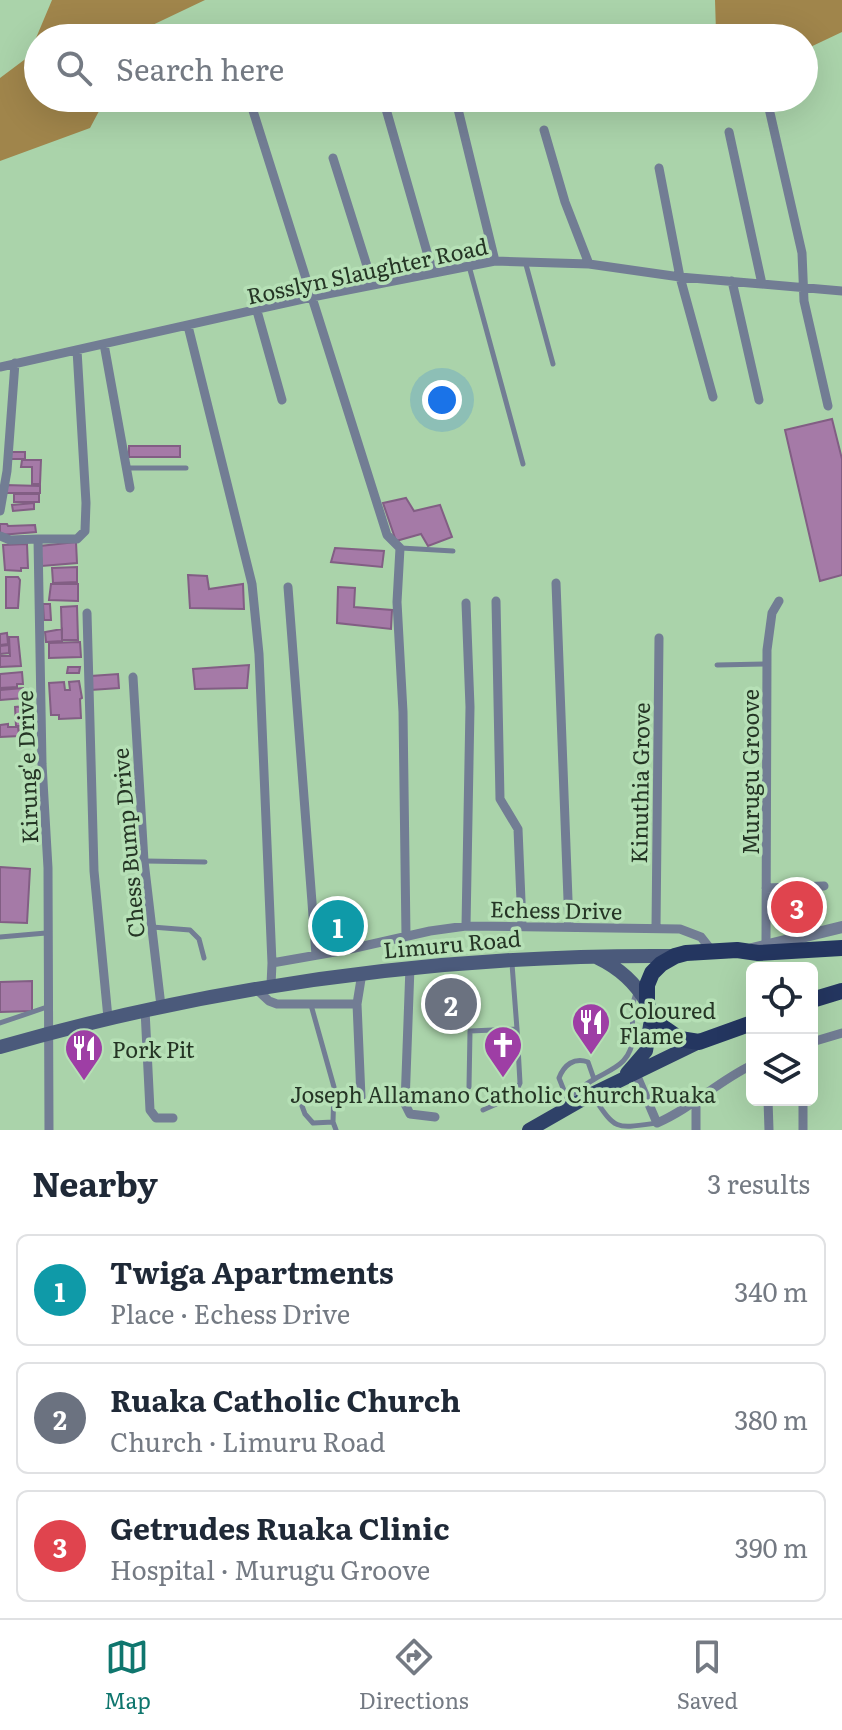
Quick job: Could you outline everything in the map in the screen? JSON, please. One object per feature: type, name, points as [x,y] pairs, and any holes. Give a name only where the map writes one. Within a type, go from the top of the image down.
[{"type":"highway","points":[[746,1025],[699,1042],[680,1039],[649,1011],[647,985],[652,973],[675,956],[712,951],[842,948]]},
{"type":"highway","points":[[756,950],[763,962]]},
{"type":"highway","points":[[818,998],[842,991]]},
{"type":"main road","name":"Limuru Road","points":[[0,1047],[108,1018],[271,985],[410,967],[512,959],[675,956]]},
{"type":"main road","points":[[596,957],[614,966],[637,988],[649,1011],[646,1051],[613,1079]]},
{"type":"main road","points":[[529,1130],[545,1125],[582,1094],[613,1079],[636,1074],[699,1042]]},
{"type":"street","points":[[253,112],[387,535],[400,548],[397,602],[403,712],[406,936]]},
{"type":"street","points":[[387,112],[433,273]]},
{"type":"street","points":[[459,112],[495,261]]},
{"type":"street","points":[[770,112],[802,253],[804,301],[828,406]]},
{"type":"street","points":[[544,130],[565,202],[589,264]]},
{"type":"street","points":[[729,132],[762,284]]},
{"type":"street","points":[[333,158],[373,285]]},
{"type":"street","points":[[659,168],[680,277],[713,397]]},
{"type":"street","name":"Rosslyn Slaughter Road","points":[[0,367],[312,297],[495,261],[589,264],[680,277],[842,291]]},
{"type":"street","points":[[732,281],[759,400]]},
{"type":"street","points":[[257,311],[282,400]]},
{"type":"street","points":[[188,326],[252,584],[259,654],[271,985]]},
{"type":"street","points":[[104,344],[130,488]]},
{"type":"street","points":[[0,536],[10,540],[77,539],[85,531],[77,350]]},
{"type":"street","points":[[0,511],[7,471],[15,363]]},
{"type":"street","name":"Kirung'e Drive","points":[[38,539],[42,764],[48,868],[49,1130]]},
{"type":"street","points":[[556,583],[569,926]]},
{"type":"street","points":[[288,587],[316,955]]},
{"type":"street","points":[[496,601],[500,799],[518,829],[522,925]]},
{"type":"street","name":"Murugu Groove","points":[[756,950],[766,888],[767,664],[772,613],[779,601]]},
{"type":"street","points":[[466,603],[470,707],[466,926]]},
{"type":"street","points":[[87,613],[94,871],[108,1018]]},
{"type":"street","name":"Kinuthia Grove","points":[[656,928],[659,638]]},
{"type":"street","name":"Chess Bump Drive","points":[[133,677],[144,861],[161,1006]]},
{"type":"street","points":[[766,888],[824,886]]},
{"type":"street","name":"Echess Drive","points":[[272,963],[466,926],[656,928],[692,932],[701,937],[712,951]]},
{"type":"street","points":[[756,950],[842,927]]},
{"type":"street","points":[[410,967],[405,1104],[410,1114],[435,1117]]},
{"type":"street","points":[[361,1097],[357,1004],[362,973]]},
{"type":"street","points":[[255,988],[277,1004],[357,1004]]},
{"type":"street","points":[[145,1010],[150,1110],[156,1118],[173,1118]]},
{"type":"street","points":[[818,1040],[842,1033]]},
{"type":"street","points":[[636,1074],[659,1126],[746,1068]]},
{"type":"street","points":[[696,1103],[696,1130]]},
{"type":"street","points":[[768,1106],[769,1130]]},
{"type":"street","points":[[803,1106],[803,1130]]},
{"type":"lane","points":[[525,260],[553,364]]},
{"type":"lane","points":[[469,266],[523,464]]},
{"type":"lane","points":[[125,468],[186,468]]},
{"type":"lane","points":[[400,548],[453,551]]},
{"type":"lane","points":[[717,665],[767,664]]},
{"type":"lane","points":[[144,861],[205,862]]},
{"type":"lane","points":[[151,927],[190,930],[199,939],[204,958]]},
{"type":"lane","points":[[0,937],[46,933]]},
{"type":"lane","points":[[483,1110],[510,1098],[520,1083],[512,959]]},
{"type":"lane","points":[[613,1079],[631,1048],[633,1002],[637,988]]},
{"type":"lane","points":[[311,1004],[334,1087],[333,1122],[336,1130]]},
{"type":"lane","points":[[0,1023],[48,1007]]},
{"type":"lane","points":[[74,1027],[83,1067]]},
{"type":"lane","points":[[469,1087],[470,1031],[517,1029]]},
{"type":"lane","points":[[582,1094],[588,1062],[578,1060],[569,1063],[559,1078],[582,1094],[610,1123],[623,1128],[659,1126]]},
{"type":"lane","points":[[302,1106],[313,1123],[333,1122]]},
{"type":"shaded area","points":[[52,0],[205,0],[155,24],[42,24]]},
{"type":"shaded area","points":[[715,0],[842,0],[842,32],[818,43],[818,24],[716,24]]},
{"type":"shaded area","points":[[24,60],[24,112],[99,112],[90,128],[0,161],[0,78]]},
{"type":"building","points":[[832,419],[842,459],[842,575],[820,581],[785,430]]},
{"type":"building","points":[[129,446],[180,446],[180,457],[129,457]]},
{"type":"building","points":[[11,452],[25,452],[25,459],[11,459]]},
{"type":"building","points":[[22,460],[41,460],[40,484],[32,484],[32,467],[21,467]]},
{"type":"building","points":[[5,485],[40,486],[40,493],[5,493]]},
{"type":"building","points":[[14,494],[39,494],[39,502],[14,502]]},
{"type":"building","points":[[406,498],[414,511],[440,505],[452,537],[428,546],[421,534],[396,541],[383,503]]},
{"type":"building","points":[[34,503],[34,509],[13,511],[12,505]]},
{"type":"building","points":[[0,524],[35,525],[36,532],[0,535]]},
{"type":"building","points":[[76,542],[77,563],[42,566],[40,546]]},
{"type":"building","points":[[27,544],[28,568],[5,570],[3,545]]},
{"type":"building","points":[[335,548],[384,551],[382,567],[331,562]]},
{"type":"building","points":[[77,567],[77,582],[53,583],[52,568]]},
{"type":"building","points":[[188,575],[207,576],[209,589],[243,584],[244,609],[190,608]]},
{"type":"building","points":[[6,577],[18,577],[20,580],[18,608],[6,608]]},
{"type":"building","points":[[51,584],[78,584],[78,601],[49,600]]},
{"type":"building","points":[[338,587],[355,588],[354,607],[392,610],[391,629],[337,623]]},
{"type":"building","points":[[43,604],[50,604],[51,620],[44,620]]},
{"type":"building","points":[[77,606],[78,640],[62,640],[61,607]]},
{"type":"building","points":[[62,629],[62,641],[46,642],[45,632]]},
{"type":"building","points":[[7,633],[8,644],[0,645],[0,634]]},
{"type":"building","points":[[9,637],[18,637],[21,666],[0,667],[0,656],[10,656]]},
{"type":"building","points":[[80,642],[81,657],[49,658],[49,643]]},
{"type":"building","points":[[9,645],[9,653],[0,654],[0,646]]},
{"type":"building","points":[[249,665],[247,688],[195,689],[193,669]]},
{"type":"building","points":[[68,667],[80,667],[79,673],[67,673]]},
{"type":"building","points":[[22,672],[23,684],[0,688],[0,674]]},
{"type":"building","points":[[118,674],[119,688],[91,690],[91,676]]},
{"type":"building","points":[[79,681],[81,718],[59,719],[59,715],[51,715],[49,683],[64,682],[65,690],[70,690],[69,682]]},
{"type":"building","points":[[23,688],[24,698],[0,700],[0,690]]},
{"type":"building","points":[[25,706],[26,736],[19,736],[15,707]]},
{"type":"building","points":[[8,724],[8,727],[18,727],[19,736],[0,737],[0,725]]},
{"type":"building","points":[[0,867],[30,869],[27,923],[0,922]]},
{"type":"building","points":[[317,907],[358,908],[358,945],[319,946]]},
{"type":"building","points":[[32,981],[32,1011],[0,1012],[0,982]]},
{"type":"place","name":"Getrudes Ruaka Clinic","points":[[797,907]]},
{"type":"place","name":"Twiga Apartments","points":[[338,926]]},
{"type":"place","name":"Ruaka Catholic Church","points":[[451,1004]]},
{"type":"place","name":"Coloured Flame","points":[[591,1056]]},
{"type":"place","name":"Joseph Allamano Catholic Church Ruaka","points":[[503,1079]]},
{"type":"place","name":"Pork Pit","points":[[84,1082]]}]
